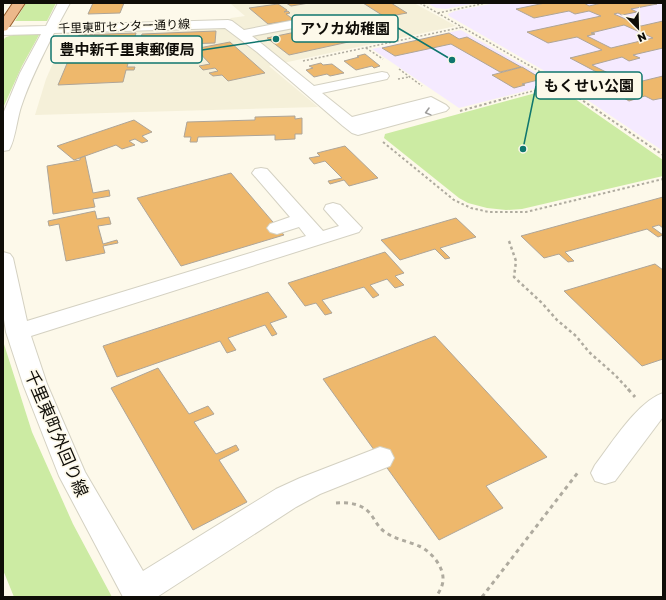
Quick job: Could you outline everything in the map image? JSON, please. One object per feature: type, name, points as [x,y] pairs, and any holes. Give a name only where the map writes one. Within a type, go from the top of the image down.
[{"type":"main road","points":[[3,27],[19,3]]},
{"type":"street","points":[[3,146],[10,117],[20,90],[64,3]]},
{"type":"street","points":[[241,34],[316,20]]},
{"type":"street","name":"千里東町センター通り線","points":[[3,31],[228,24],[358,130],[401,114]]},
{"type":"street","points":[[312,91],[388,78]]},
{"type":"street","points":[[261,173],[319,238]]},
{"type":"street","points":[[18,332],[352,228],[333,209]]},
{"type":"street","points":[[277,228],[302,220]]},
{"type":"street","name":"千里東町外回り線","points":[[3,258],[18,332],[35,384],[73,476],[138,595]]},
{"type":"street","points":[[594,469],[651,412],[643,400]]},
{"type":"street","points":[[138,595],[286,498],[310,486],[380,458]]},
{"type":"path","points":[[420,3],[560,84],[663,155]]},
{"type":"path","points":[[437,13],[486,3]]},
{"type":"path","points":[[281,66],[463,27]]},
{"type":"path","points":[[366,48],[385,61]]},
{"type":"path","points":[[396,67],[425,88]]},
{"type":"path","points":[[388,78],[410,77]]},
{"type":"path","points":[[456,108],[459,111],[560,84]]},
{"type":"path","points":[[379,139],[454,200],[470,208],[489,212],[526,212],[663,179]]},
{"type":"path","points":[[509,241],[516,260],[514,277],[542,303],[557,320],[576,336],[589,352],[643,400]]},
{"type":"path","points":[[482,597],[594,469]]},
{"type":"path","points":[[332,503],[349,502],[360,506],[369,511],[381,530],[393,538],[427,550],[442,573],[443,580],[436,597]]},
{"type":"shaded area","points":[[414,3],[456,26],[269,66],[318,107],[35,115],[46,79],[65,36],[70,32],[221,28],[231,18],[245,16],[231,4]]},
{"type":"shaded area","points":[[427,3],[476,3],[446,9],[436,8]]},
{"type":"shaded area","points":[[495,3],[663,3],[663,151],[543,70],[449,16],[448,14],[455,11]]},
{"type":"shaded area","points":[[461,30],[535,72],[553,84],[459,108],[372,49]]},
{"type":"green space","points":[[26,3],[56,3],[47,21],[15,21]]},
{"type":"green space","points":[[17,34],[39,35],[22,66],[3,108],[3,40],[6,37]]},
{"type":"green space","points":[[558,87],[663,160],[663,176],[522,209],[506,210],[487,208],[468,203],[459,198],[384,138],[385,134]]},
{"type":"green space","points":[[3,341],[32,432],[73,524],[112,597],[14,597],[3,570]]},
{"type":"building","points":[[93,3],[124,3],[120,13],[88,14]]},
{"type":"building","points":[[286,3],[309,3],[291,6]]},
{"type":"building","points":[[363,3],[391,3],[407,13],[385,17]]},
{"type":"building","points":[[545,3],[584,3],[589,6],[602,3],[657,4],[631,9],[637,12],[622,15],[618,13],[614,14],[641,26],[663,21],[663,48],[633,55],[640,58],[629,61],[622,57],[592,65],[630,84],[663,76],[663,98],[653,100],[645,96],[629,101],[612,91],[625,87],[570,58],[602,50],[577,37],[548,43],[527,32],[601,16],[589,11],[575,14],[569,11],[534,18],[516,9]],"holes":[[[624,25],[653,38],[611,48],[587,36],[595,34],[591,33]]]},
{"type":"building","points":[[278,4],[287,10],[284,12],[288,11],[290,13],[286,14],[294,20],[268,24],[249,8]]},
{"type":"building","points":[[329,25],[353,41],[289,55],[267,38]]},
{"type":"building","points":[[216,31],[215,43],[185,44],[184,49],[176,49],[177,44],[171,44],[170,50],[164,50],[165,44],[135,45],[139,44],[142,34]]},
{"type":"building","points":[[136,33],[133,44],[135,45],[133,45],[127,67],[135,67],[134,70],[126,70],[123,82],[58,85],[79,35]]},
{"type":"building","points":[[449,33],[459,39],[467,37],[521,67],[500,72],[451,44],[395,56],[382,48]]},
{"type":"building","points":[[230,42],[265,73],[228,81],[222,75],[213,76],[209,73],[218,71],[215,68],[203,70],[199,66],[210,64],[195,48],[195,44],[200,43],[199,48]]},
{"type":"building","points":[[365,54],[380,66],[374,68],[372,66],[356,70],[344,61],[359,57],[357,56]]},
{"type":"building","points":[[321,63],[323,65],[332,64],[344,73],[330,76],[327,74],[314,77],[306,70],[313,68],[309,66]]},
{"type":"building","points":[[522,67],[542,79],[522,84],[525,85],[514,88],[492,75]]},
{"type":"building","points":[[295,116],[295,119],[302,118],[302,134],[295,134],[295,139],[275,140],[275,135],[198,137],[197,142],[190,142],[191,137],[184,137],[187,122],[255,120],[255,117]]},
{"type":"building","points":[[134,120],[152,132],[142,136],[148,141],[142,143],[135,139],[129,141],[135,145],[122,149],[116,145],[74,160],[57,146]]},
{"type":"building","points":[[345,146],[378,178],[349,186],[344,180],[330,184],[328,181],[342,178],[325,161],[314,164],[309,158],[320,156],[317,153]]},
{"type":"building","points":[[85,156],[93,193],[109,190],[110,196],[93,199],[95,207],[53,214],[47,166],[80,160],[80,158]]},
{"type":"building","points":[[231,173],[284,235],[181,266],[137,198]]},
{"type":"building","points":[[663,197],[663,228],[659,225],[652,227],[663,235],[658,237],[647,229],[565,252],[574,261],[568,262],[559,254],[544,258],[521,236]]},
{"type":"building","points":[[95,211],[97,219],[109,217],[111,224],[98,226],[103,244],[117,240],[118,243],[103,246],[105,253],[66,261],[59,224],[49,226],[48,221]]},
{"type":"building","points":[[456,218],[476,237],[440,248],[450,258],[445,259],[435,249],[400,260],[381,240]]},
{"type":"building","points":[[385,252],[404,273],[395,276],[404,285],[395,288],[387,279],[370,285],[379,295],[373,298],[364,287],[322,300],[332,313],[325,315],[316,303],[305,306],[288,283]]},
{"type":"building","points":[[655,264],[663,270],[663,359],[642,366],[564,291]]},
{"type":"building","points":[[268,292],[287,317],[270,323],[277,334],[272,336],[265,325],[228,338],[236,350],[227,353],[220,341],[117,377],[103,346]]},
{"type":"building","points":[[435,336],[547,457],[486,486],[503,508],[439,540],[323,379]]},
{"type":"building","points":[[158,368],[189,414],[208,406],[214,414],[194,422],[216,454],[236,445],[239,450],[219,460],[247,502],[193,530],[111,388]]},
{"type":"place","name":"豊中新千里東郵便局","points":[[276,39]]},
{"type":"place","name":"アソカ幼稚園","points":[[452,60]]},
{"type":"place","name":"もくせい公園","points":[[523,149]]}]
